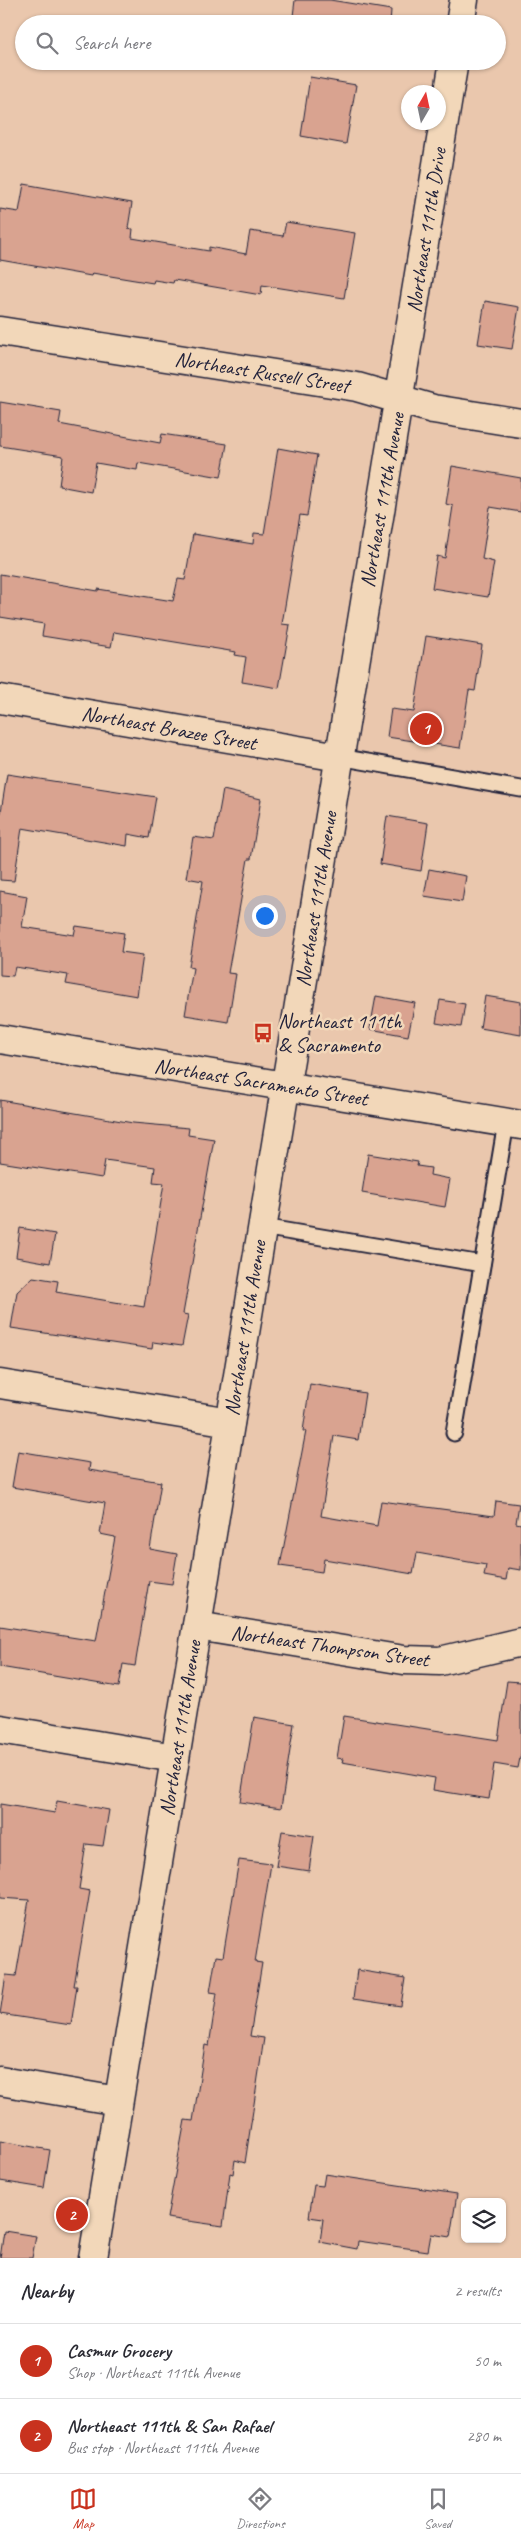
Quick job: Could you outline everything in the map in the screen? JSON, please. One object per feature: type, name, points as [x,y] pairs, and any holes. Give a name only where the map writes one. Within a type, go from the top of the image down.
[{"type":"street","points":[[462,15],[464,0]]},
{"type":"street","name":"Northeast 111th Drive","points":[[399,399],[453,70]]},
{"type":"street","name":"Northeast Russell Street","points":[[0,331],[357,387],[434,409],[521,423]]},
{"type":"street","name":"Northeast 111th Avenue","points":[[93,2258],[399,399]]},
{"type":"street","name":"Northeast Brazee Street","points":[[0,699],[339,757]]},
{"type":"street","name":"Northeast Sacramento Street","points":[[0,1039],[513,1124]]},
{"type":"street","points":[[0,1384],[230,1422]]},
{"type":"street","name":"Northeast Thompson Street","points":[[197,1626],[404,1660],[440,1661],[521,1642]]},
{"type":"street","points":[[0,1729],[175,1758]]},
{"type":"street","points":[[0,2081],[118,2101]]},
{"type":"lane","points":[[339,757],[521,789]]},
{"type":"lane","points":[[454,1433],[482,1264],[513,1124]]},
{"type":"lane","points":[[262,1227],[482,1264]]},
{"type":"building","points":[[295,0],[330,0],[391,10],[391,15],[293,15]]},
{"type":"building","points":[[310,77],[356,85],[346,144],[301,136]]},
{"type":"building","points":[[24,184],[132,203],[128,228],[133,229],[132,238],[209,251],[209,247],[246,254],[250,231],[283,236],[286,222],[355,233],[344,298],[262,285],[261,295],[174,280],[173,283],[154,280],[153,283],[92,273],[91,276],[0,260],[0,209],[19,212]]},
{"type":"building","points":[[485,301],[519,307],[512,349],[478,344]]},
{"type":"building","points":[[0,402],[61,412],[59,424],[160,443],[162,434],[227,444],[221,477],[138,463],[137,470],[96,463],[91,492],[59,486],[63,456],[0,446]]},
{"type":"building","points":[[278,448],[317,455],[307,516],[300,515],[282,624],[290,625],[279,688],[242,682],[246,657],[235,655],[236,652],[114,632],[111,647],[42,636],[44,624],[0,617],[0,574],[98,591],[98,589],[173,601],[178,579],[185,580],[193,534],[253,544],[254,533],[264,534]]},
{"type":"building","points":[[452,466],[521,478],[521,512],[490,507],[482,559],[494,562],[488,597],[432,588],[437,556],[445,558],[453,506],[446,504]]},
{"type":"building","points":[[426,636],[482,645],[475,691],[469,690],[460,748],[387,737],[391,709],[414,712]]},
{"type":"building","points":[[7,774],[156,797],[149,838],[128,834],[127,846],[22,828],[14,881],[0,880],[0,818]]},
{"type":"building","points":[[223,790],[261,799],[251,859],[248,859],[228,973],[236,974],[228,1022],[185,1015],[193,968],[189,967],[203,881],[186,878],[193,837],[214,840]]},
{"type":"building","points":[[387,816],[428,823],[421,871],[380,864]]},
{"type":"building","points":[[429,869],[466,876],[462,902],[424,896]]},
{"type":"building","points":[[0,891],[27,896],[22,927],[74,935],[76,926],[124,933],[121,952],[143,955],[137,996],[66,984],[68,975],[15,967],[13,976],[0,975]]},
{"type":"building","points":[[376,996],[415,1003],[408,1036],[370,1029]]},
{"type":"building","points":[[485,996],[521,1002],[521,1035],[480,1028]]},
{"type":"building","points":[[440,1000],[465,1004],[461,1027],[436,1023]]},
{"type":"building","points":[[0,1100],[133,1123],[189,1128],[188,1135],[214,1139],[183,1314],[188,1315],[182,1346],[153,1342],[152,1349],[11,1328],[17,1292],[33,1277],[58,1281],[56,1292],[144,1307],[164,1183],[153,1182],[155,1167],[105,1160],[102,1178],[0,1162]]},
{"type":"building","points":[[368,1154],[418,1162],[417,1166],[431,1168],[430,1175],[450,1179],[445,1207],[362,1193]]},
{"type":"building","points":[[20,1228],[55,1234],[50,1263],[16,1257]]},
{"type":"building","points":[[310,1384],[365,1393],[358,1440],[334,1436],[321,1516],[377,1526],[381,1501],[494,1516],[496,1501],[519,1504],[516,1523],[521,1524],[521,1570],[508,1568],[506,1580],[484,1576],[486,1565],[417,1553],[413,1574],[324,1559],[322,1572],[280,1566],[306,1431],[303,1431]]},
{"type":"building","points":[[18,1451],[90,1463],[89,1470],[161,1482],[150,1549],[177,1554],[172,1584],[149,1581],[135,1666],[123,1664],[119,1687],[0,1667],[0,1626],[96,1641],[115,1537],[100,1534],[105,1503],[12,1487]]},
{"type":"building","points":[[507,1681],[521,1682],[521,1753],[518,1768],[494,1764],[489,1799],[433,1790],[435,1778],[342,1762],[343,1759],[337,1758],[344,1716],[498,1740]]},
{"type":"building","points":[[254,1717],[294,1724],[281,1808],[240,1802]]},
{"type":"building","points":[[57,1801],[109,1810],[103,1846],[86,1844],[79,1889],[90,1891],[74,1986],[77,1986],[71,2025],[0,2014],[6,1975],[16,1976],[29,1900],[0,1898],[0,1804],[55,1813]]},
{"type":"building","points":[[282,1831],[314,1836],[309,1871],[276,1866]]},
{"type":"building","points":[[239,1860],[271,1864],[255,1962],[262,1963],[250,2036],[264,2038],[245,2163],[235,2160],[233,2174],[230,2173],[223,2226],[167,2218],[185,2120],[193,2121],[205,2045],[209,2046],[217,1993],[210,1992],[216,1956],[223,1957]]},
{"type":"building","points":[[357,1970],[405,1978],[401,2006],[353,1999]]},
{"type":"building","points":[[0,2141],[50,2150],[44,2188],[0,2181]]},
{"type":"building","points":[[325,2174],[457,2194],[450,2237],[431,2234],[428,2251],[358,2241],[357,2249],[320,2242],[323,2219],[309,2217],[314,2185],[323,2186]]},
{"type":"building","points":[[4,2231],[36,2236],[32,2258],[0,2258]]},
{"type":"place","name":"Casmur Grocery","points":[[426,729]]},
{"type":"place","name":"Northeast 111th & Sacramento","points":[[263,1033]]},
{"type":"place","name":"Northeast 111th & San Rafael","points":[[72,2215]]}]
